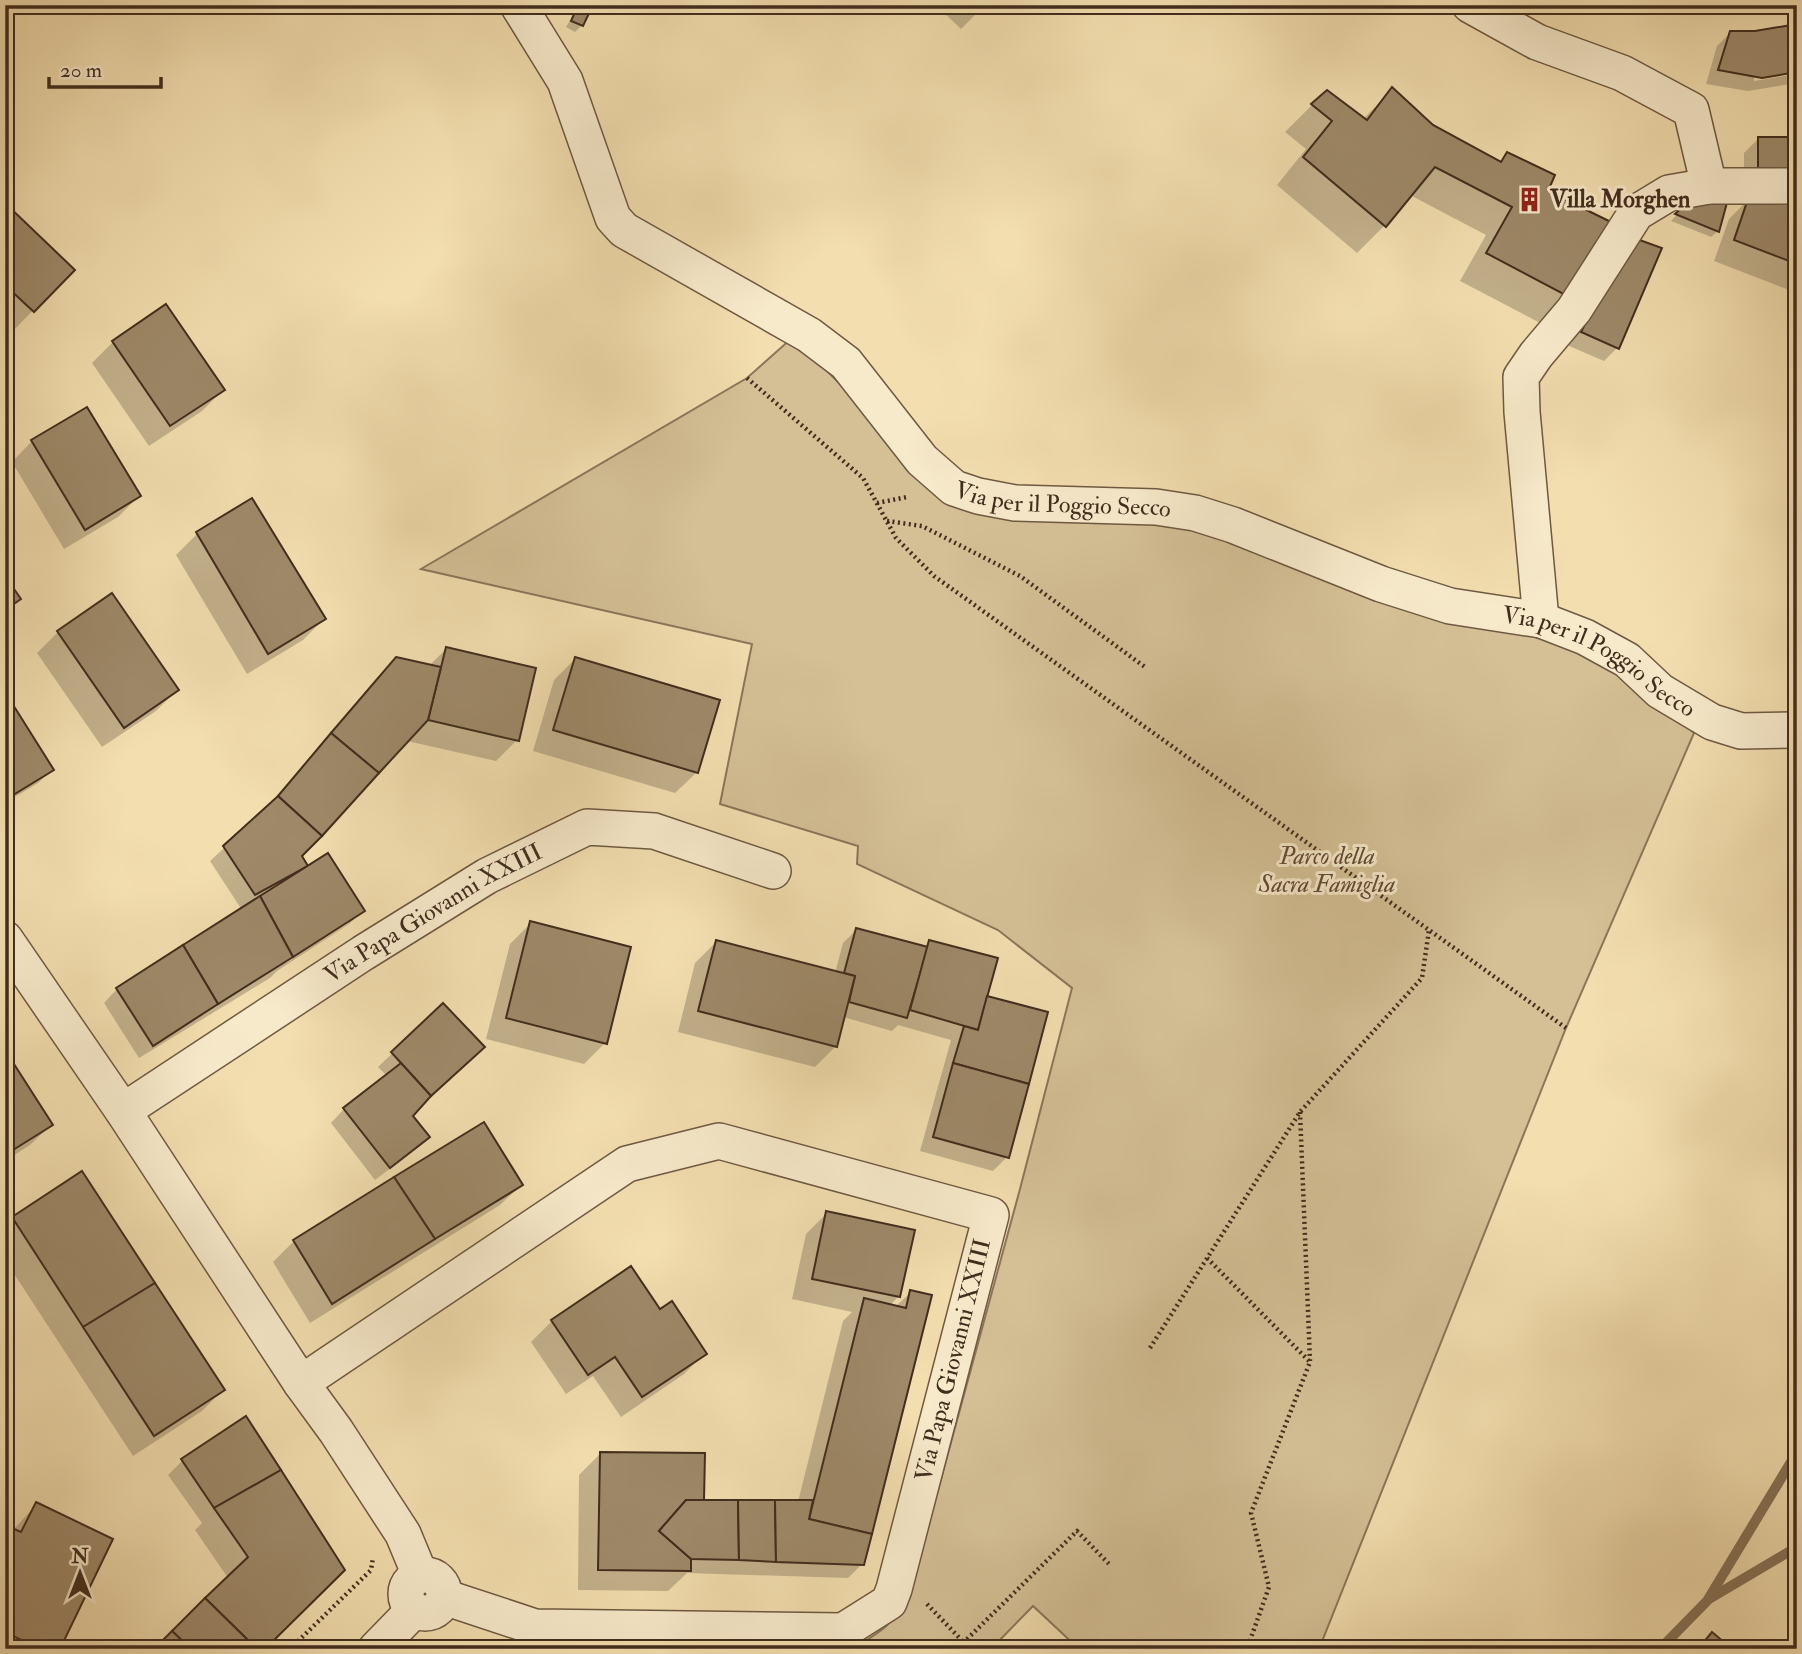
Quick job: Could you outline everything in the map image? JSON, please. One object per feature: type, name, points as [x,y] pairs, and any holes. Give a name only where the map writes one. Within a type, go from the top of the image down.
[{"type":"street","name":"Via per il Poggio Secco","points":[[519,5],[565,81],[612,218],[624,230],[809,335],[846,363],[922,460],[954,488],[1015,503],[1156,507],[1195,513],[1233,525],[1381,584],[1450,607],[1541,620],[1585,637],[1627,660],[1660,691],[1712,722],[1741,732],[1797,730]]},
{"type":"street","points":[[1470,5],[1537,42],[1622,73],[1691,110],[1709,186]]},
{"type":"street","points":[[1541,620],[1521,377],[1574,310],[1636,213],[1669,193],[1709,186],[1797,186]]},
{"type":"street","name":"Via Papa Giovanni XXIII","points":[[122,1111],[363,953],[487,876],[587,827],[654,831],[773,871]]},
{"type":"street","points":[[5,939],[301,1383],[337,1431],[396,1524],[426,1594],[376,1649]]},
{"type":"street","name":"Via Papa Giovanni XXIII","points":[[301,1383],[627,1164],[719,1141],[991,1214],[889,1602],[843,1631],[535,1627],[426,1594]]},
{"type":"path","points":[[747,378],[863,478],[896,538],[934,576],[1566,1028]]},
{"type":"path","points":[[886,520],[922,526],[1020,576],[1145,667]]},
{"type":"path","points":[[1150,1348],[1300,1112],[1422,978],[1429,930]]},
{"type":"path","points":[[1247,1649],[1269,1587],[1251,1513],[1310,1362],[1300,1112]]},
{"type":"path","points":[[1207,1258],[1310,1362]]},
{"type":"path","points":[[963,1643],[1077,1531],[1111,1566]]},
{"type":"path","points":[[290,1649],[371,1570],[373,1558],[366,1546]]},
{"type":"path","points":[[894,1589],[910,1593],[930,1605],[970,1649]]},
{"type":"green space","name":"Parco della Sacra Famiglia","points":[[793,337],[945,489],[1202,526],[1532,626],[1652,694],[1694,733],[1566,1028],[1319,1649],[1079,1649],[1033,1606],[991,1649],[852,1649],[886,1626],[910,1593],[1072,988],[998,930],[857,864],[858,846],[720,804],[752,644],[421,569],[747,378]]},
{"type":"building","points":[[578,5],[592,7],[583,26],[571,21]]},
{"type":"building","points":[[1797,24],[1797,72],[1762,78],[1718,70],[1730,31],[1755,31]]},
{"type":"building","name":"Villa Morghen","points":[[1392,87],[1433,125],[1501,162],[1507,152],[1555,175],[1548,191],[1615,224],[1571,298],[1486,253],[1512,207],[1435,167],[1386,227],[1303,157],[1332,121],[1311,104],[1327,90],[1367,120]]},
{"type":"building","points":[[1758,137],[1797,137],[1797,175],[1758,175]]},
{"type":"building","points":[[1797,190],[1797,264],[1734,240],[1749,196]]},
{"type":"building","points":[[1728,199],[1719,232],[1675,214],[1686,204]]},
{"type":"building","points":[[5,203],[75,270],[34,312],[5,285]]},
{"type":"building","points":[[1634,238],[1662,248],[1619,349],[1581,332]]},
{"type":"building","points":[[166,304],[225,390],[170,426],[112,341]]},
{"type":"building","points":[[87,407],[141,496],[85,530],[31,440]]},
{"type":"building","points":[[252,498],[326,619],[268,654],[196,532]]},
{"type":"building","points":[[5,576],[21,599],[5,610]]},
{"type":"building","points":[[112,593],[179,690],[124,728],[57,631]]},
{"type":"building","points":[[446,647],[536,668],[519,741],[428,720]]},
{"type":"building","points":[[396,657],[441,667],[428,720],[379,773],[331,733]]},
{"type":"building","points":[[575,657],[720,700],[698,773],[553,730]]},
{"type":"building","points":[[5,692],[54,770],[5,800]]},
{"type":"building","points":[[331,733],[379,773],[322,836],[278,796]]},
{"type":"building","points":[[278,796],[322,836],[302,856],[308,866],[255,895],[223,846]]},
{"type":"building","points":[[328,853],[365,911],[293,957],[260,896]]},
{"type":"building","points":[[260,896],[293,957],[218,1004],[183,945]]},
{"type":"building","points":[[530,921],[631,947],[607,1044],[506,1018]]},
{"type":"building","points":[[856,928],[928,947],[907,1018],[849,1002],[855,976],[844,973]]},
{"type":"building","points":[[716,940],[855,976],[837,1047],[698,1011]]},
{"type":"building","points":[[929,940],[998,958],[978,1030],[910,1010]]},
{"type":"building","points":[[183,945],[218,1004],[153,1046],[116,988]]},
{"type":"building","points":[[987,996],[1048,1012],[1029,1084],[953,1063],[964,1026],[978,1030]]},
{"type":"building","points":[[443,1003],[485,1047],[431,1096],[391,1052]]},
{"type":"building","points":[[5,1050],[53,1125],[5,1155]]},
{"type":"building","points":[[401,1063],[431,1096],[413,1116],[430,1137],[390,1168],[343,1108]]},
{"type":"building","points":[[953,1063],[1029,1084],[1009,1158],[933,1137]]},
{"type":"building","points":[[484,1122],[523,1185],[435,1239],[394,1177]]},
{"type":"building","points":[[82,1171],[155,1283],[83,1327],[12,1217]]},
{"type":"building","points":[[394,1177],[435,1239],[332,1304],[293,1240]]},
{"type":"building","points":[[826,1211],[915,1230],[900,1297],[812,1279]]},
{"type":"building","points":[[631,1266],[660,1309],[672,1301],[707,1354],[642,1397],[615,1357],[588,1375],[551,1320]]},
{"type":"building","points":[[155,1283],[225,1390],[154,1436],[83,1327]]},
{"type":"building","points":[[910,1290],[932,1295],[872,1534],[809,1519],[864,1298],[906,1308]]},
{"type":"building","points":[[246,1416],[281,1470],[214,1508],[181,1459]]},
{"type":"building","points":[[600,1452],[705,1453],[704,1500],[686,1500],[659,1531],[691,1559],[691,1571],[598,1570]]},
{"type":"building","points":[[281,1470],[345,1570],[265,1649],[257,1649],[205,1598],[248,1557],[214,1508]]},
{"type":"building","points":[[686,1500],[738,1500],[739,1560],[691,1559],[659,1531]]},
{"type":"building","points":[[738,1500],[775,1500],[776,1562],[739,1560]]},
{"type":"building","points":[[775,1500],[813,1500],[809,1519],[872,1534],[864,1565],[776,1562]]},
{"type":"building","points":[[36,1502],[113,1539],[60,1649],[39,1649],[5,1632],[5,1525],[21,1532]]},
{"type":"building","points":[[205,1598],[257,1649],[191,1649],[172,1631]]},
{"type":"building","points":[[172,1631],[191,1649],[154,1649]]},
{"type":"building","points":[[1712,1632],[1732,1649],[1698,1649]]},
{"type":"waterway","points":[[1660,1649],[1707,1601],[1797,1452]]},
{"type":"waterway","points":[[1709,1599],[1797,1547]]},
{"type":"place","name":"Villa Morghen","points":[[1530,199]]}]
